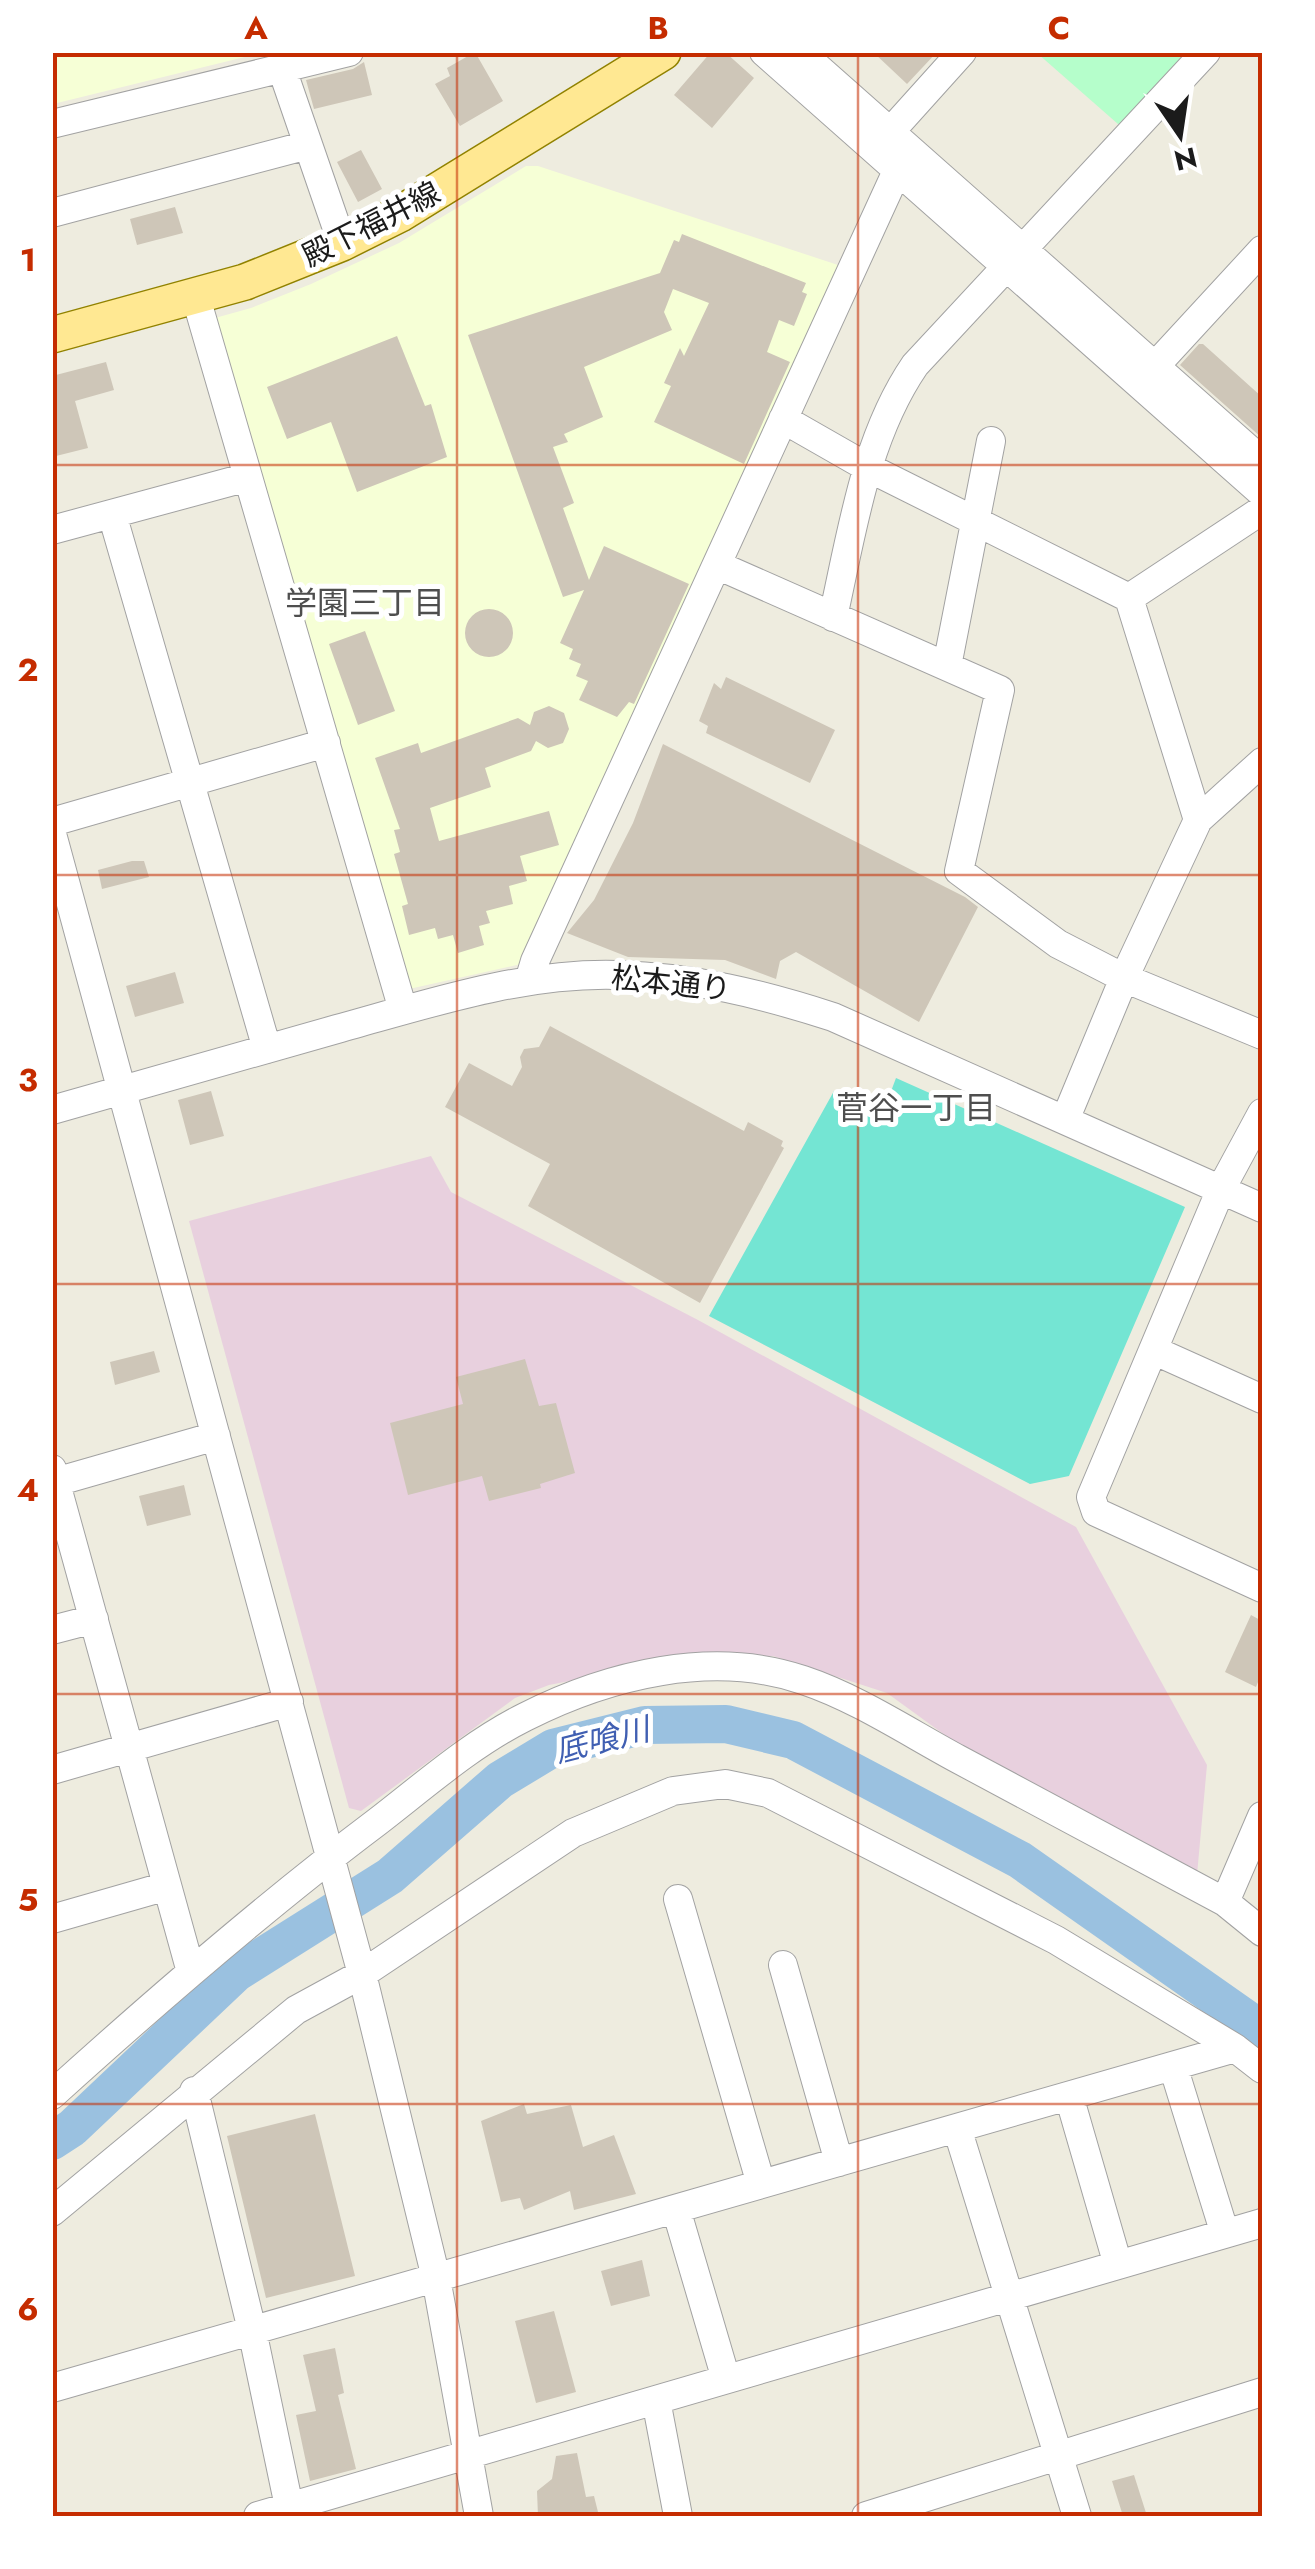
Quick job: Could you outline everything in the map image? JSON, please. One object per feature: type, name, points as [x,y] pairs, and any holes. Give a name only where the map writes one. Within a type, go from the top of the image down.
[{"type":"main road","name":"殿下福井線","points":[[52,336],[196,298],[342,243],[400,214],[663,52]]},
{"type":"street","points":[[52,124],[283,61],[349,52]]},
{"type":"street","points":[[764,52],[897,171],[1156,366],[1262,461]]},
{"type":"street","points":[[800,52],[890,132],[1016,260],[1262,493]]},
{"type":"street","points":[[890,132],[962,52]]},
{"type":"street","points":[[833,617],[867,467],[906,380],[1206,52]]},
{"type":"street","points":[[283,61],[342,243]]},
{"type":"street","points":[[52,213],[308,144]]},
{"type":"street","points":[[530,981],[535,961],[897,171]]},
{"type":"street","points":[[1156,366],[1262,250]]},
{"type":"street","points":[[196,298],[403,1010]]},
{"type":"street","points":[[783,419],[867,467],[1129,598],[1198,820]]},
{"type":"street","points":[[947,666],[991,441]]},
{"type":"street","points":[[52,530],[248,476]]},
{"type":"street","points":[[1129,598],[1262,510]]},
{"type":"street","points":[[112,514],[267,1049]]},
{"type":"street","points":[[717,565],[1000,690],[959,870],[1058,944],[1124,978],[1262,1035]]},
{"type":"street","points":[[52,822],[326,743]]},
{"type":"street","points":[[1065,1120],[1124,978],[1198,820],[1262,762]]},
{"type":"street","points":[[52,834],[361,1968],[436,2278],[479,2516]]},
{"type":"street","name":"松本通り","points":[[52,1110],[403,1010],[530,981],[615,974],[695,981],[776,998],[832,1016],[1262,1208]]},
{"type":"street","points":[[1262,1113],[1221,1189],[1090,1497],[1096,1512],[1262,1588]]},
{"type":"street","points":[[1153,1350],[1262,1399]]},
{"type":"street","points":[[191,1972],[54,1478],[216,1436]]},
{"type":"street","points":[[52,1630],[94,1618]]},
{"type":"street","points":[[52,2095],[191,1972],[333,1865],[475,1746],[525,1716],[589,1690],[654,1672],[700,1666],[753,1668],[804,1680],[1226,1902],[1262,1932]]},
{"type":"street","points":[[52,1770],[288,1702]]},
{"type":"street","points":[[52,2212],[296,2010],[361,1968],[574,1833],[674,1791],[724,1784],[768,1793],[1056,1940],[1262,2068]]},
{"type":"street","points":[[1226,1902],[1262,1816]]},
{"type":"street","points":[[52,1919],[167,1886]]},
{"type":"street","points":[[678,1899],[760,2184]]},
{"type":"street","points":[[783,1965],[839,2162]]},
{"type":"street","points":[[52,2388],[1235,2048]]},
{"type":"street","points":[[52,2069],[93,2058]]},
{"type":"street","points":[[1173,2066],[1225,2234]]},
{"type":"street","points":[[194,2091],[252,2330],[290,2512]]},
{"type":"street","points":[[1069,2096],[1118,2265]]},
{"type":"street","points":[[957,2128],[1076,2516]]},
{"type":"street","points":[[676,2209],[726,2379]]},
{"type":"street","points":[[258,2516],[290,2512],[468,2454],[1262,2223]]},
{"type":"street","points":[[866,2516],[1262,2392]]},
{"type":"street","points":[[656,2400],[678,2516]]},
{"type":"shaded area","points":[[53,52],[261,52],[261,53],[53,104]]},
{"type":"shaded area","points":[[526,166],[538,166],[838,265],[843,275],[521,964],[409,989],[215,318],[311,284],[399,243]]},
{"type":"shaded area","points":[[896,1078],[1185,1207],[1069,1476],[1030,1484],[709,1316],[834,1091],[884,1110]]},
{"type":"shaded area","points":[[431,1156],[451,1192],[698,1320],[1076,1527],[1207,1765],[1197,1875],[953,1741],[887,1693],[773,1656],[731,1656],[647,1666],[549,1685],[515,1698],[361,1811],[349,1808],[189,1221]]},
{"type":"green space","points":[[1037,53],[1192,53],[1128,122],[1118,124]]},
{"type":"building","points":[[475,52],[503,101],[460,126],[435,84],[450,76],[447,68]]},
{"type":"building","points":[[711,52],[725,52],[754,78],[712,128],[674,95]]},
{"type":"building","points":[[873,52],[937,52],[907,84]]},
{"type":"building","points":[[364,62],[372,95],[314,109],[306,80],[353,69]]},
{"type":"building","points":[[361,150],[382,189],[358,202],[337,162]]},
{"type":"building","points":[[175,207],[183,233],[137,245],[130,219]]},
{"type":"building","points":[[682,234],[806,283],[802,292],[807,294],[794,326],[779,320],[767,352],[790,362],[744,464],[654,422],[671,386],[664,383],[680,348],[684,356],[709,303],[673,289],[664,312],[672,330],[584,367],[603,417],[564,434],[568,442],[553,447],[574,503],[563,508],[589,580],[604,546],[689,584],[634,704],[629,702],[617,717],[579,700],[588,681],[576,676],[581,664],[569,659],[573,649],[560,643],[584,590],[563,597],[468,335],[660,273],[674,240],[679,242]]},
{"type":"building","points":[[397,336],[425,406],[431,404],[447,457],[357,492],[331,422],[287,439],[267,387]]},
{"type":"building","points":[[1199,344],[1262,397],[1262,438],[1180,365]]},
{"type":"building","points":[[106,362],[114,390],[75,401],[88,448],[52,457],[52,376]]},
{"type":"building","points":[[489,609],[506,616],[513,633],[506,650],[489,657],[472,650],[465,633],[472,616]]},
{"type":"building","points":[[365,631],[395,711],[358,725],[329,644]]},
{"type":"building","points":[[726,677],[835,730],[810,783],[706,733],[708,726],[699,721],[714,683],[721,689]]},
{"type":"building","points":[[549,706],[564,713],[569,729],[563,743],[548,748],[536,741],[531,751],[485,768],[491,787],[430,808],[439,841],[549,811],[559,845],[520,856],[527,881],[509,886],[513,904],[486,911],[490,923],[479,926],[484,945],[458,953],[453,935],[438,939],[435,928],[409,935],[402,906],[408,904],[394,854],[400,852],[394,830],[400,829],[375,758],[418,743],[421,753],[518,718],[530,725],[534,712]]},
{"type":"building","points":[[663,744],[978,907],[919,1022],[796,952],[780,961],[776,979],[725,960],[628,957],[567,933],[594,900],[633,823]]},
{"type":"building","points":[[144,861],[149,877],[102,889],[98,870]]},
{"type":"building","points":[[175,972],[184,1003],[135,1017],[126,986]]},
{"type":"building","points":[[550,1026],[744,1131],[748,1122],[783,1141],[784,1148],[700,1303],[528,1206],[550,1164],[445,1107],[469,1063],[512,1086],[522,1067],[520,1057],[524,1049],[539,1047]]},
{"type":"building","points":[[211,1091],[224,1136],[190,1145],[178,1100]]},
{"type":"building","points":[[154,1351],[160,1372],[115,1385],[110,1362]]},
{"type":"building","points":[[525,1359],[539,1406],[556,1403],[575,1473],[540,1484],[541,1488],[489,1501],[482,1476],[408,1495],[390,1423],[463,1404],[456,1377]]},
{"type":"building","points":[[184,1485],[191,1515],[147,1526],[139,1496]]},
{"type":"building","points":[[1251,1615],[1262,1621],[1262,1672],[1256,1687],[1225,1672]]},
{"type":"building","points":[[524,2104],[527,2114],[571,2105],[583,2147],[614,2135],[636,2194],[574,2210],[570,2191],[524,2210],[520,2198],[501,2202],[481,2121]]},
{"type":"building","points":[[315,2114],[355,2276],[266,2298],[227,2136]]},
{"type":"building","points":[[642,2260],[650,2296],[611,2306],[601,2271]]},
{"type":"building","points":[[554,2311],[576,2392],[536,2403],[515,2321]]},
{"type":"building","points":[[335,2348],[344,2393],[338,2395],[356,2469],[310,2481],[296,2415],[316,2411],[303,2355]]},
{"type":"building","points":[[577,2453],[586,2497],[594,2496],[599,2516],[538,2516],[537,2491],[552,2479],[556,2456]]},
{"type":"building","points":[[1134,2475],[1147,2516],[1123,2516],[1112,2481]]},
{"type":"waterway","name":"底喰川","points":[[52,2141],[72,2128],[236,1973],[390,1876],[500,1780],[553,1748],[645,1725],[726,1724],[793,1740],[1020,1860],[1262,2030]]},
{"type":"district","name":"学園三丁目","points":[[365,603]]},
{"type":"district","name":"菅谷一丁目","points":[[916,1108]]}]
